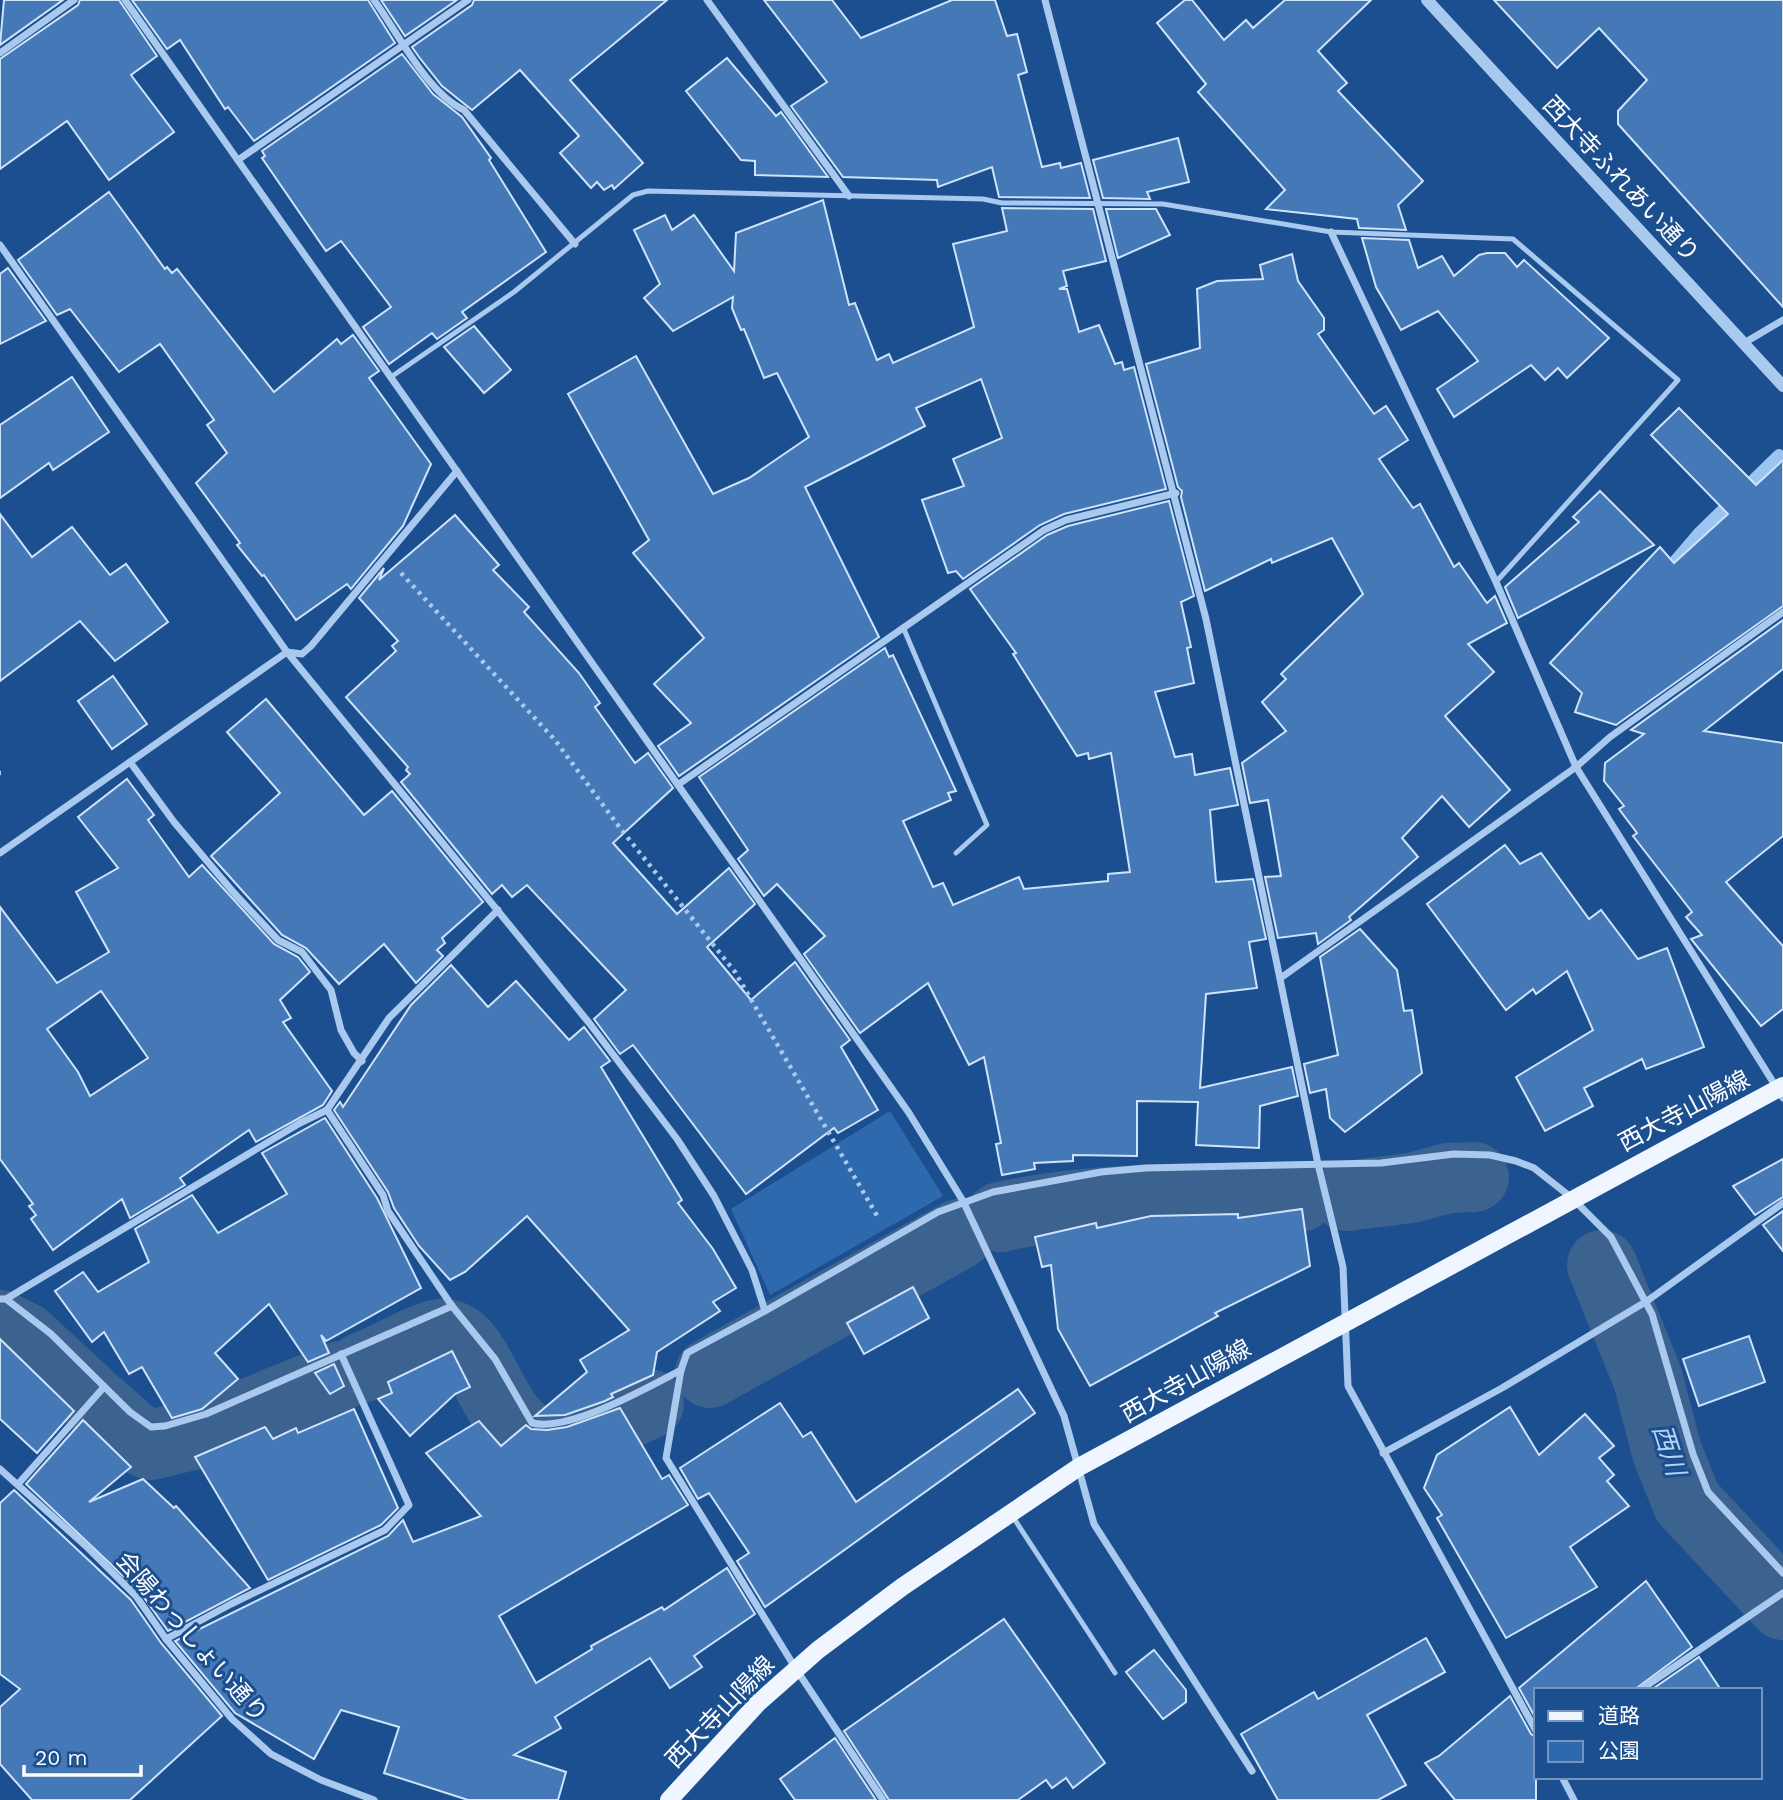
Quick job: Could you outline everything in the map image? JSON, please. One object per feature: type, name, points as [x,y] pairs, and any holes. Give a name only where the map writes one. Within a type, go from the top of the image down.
[{"type":"main road","name":"西大寺山陽線","points":[[669,1800],[758,1703],[796,1669],[902,1587],[1079,1467],[1572,1198],[1781,1091]]},
{"type":"street","points":[[0,53],[74,0]]},
{"type":"street","points":[[125,0],[909,1113],[964,1201],[1064,1416],[1094,1524],[1252,1771]]},
{"type":"street","points":[[374,0],[419,67],[451,104],[464,110],[575,244]]},
{"type":"street","points":[[238,160],[468,0]]},
{"type":"street","points":[[707,0],[849,196]]},
{"type":"street","points":[[1045,0],[1176,493],[1209,632],[1282,977],[1318,1164],[1343,1267],[1348,1386],[1534,1727]]},
{"type":"street","name":"西大寺ふれあい通り","points":[[1427,0],[1783,386]]},
{"type":"street","points":[[1331,232],[1496,582],[1576,767],[1781,1091]]},
{"type":"street","points":[[0,245],[287,652],[590,1024],[677,1139],[714,1196],[752,1270],[765,1311]]},
{"type":"street","points":[[1744,343],[1783,320]]},
{"type":"street","points":[[0,853],[287,652],[302,654],[457,471]]},
{"type":"street","points":[[679,784],[1044,530],[1066,520],[1176,493]]},
{"type":"street","points":[[1282,977],[1576,767],[1610,737],[1783,612]]},
{"type":"street","points":[[130,762],[174,822],[234,892],[278,940],[302,952],[331,990],[341,1030],[354,1054],[362,1060]]},
{"type":"street","points":[[452,1306],[206,1414],[165,1426],[151,1427],[104,1387],[51,1334],[3,1299],[300,1122],[327,1110],[389,1018],[498,910]]},
{"type":"street","points":[[327,1110],[383,1195],[388,1211],[452,1306],[495,1359],[532,1423],[545,1426],[607,1407],[681,1370]]},
{"type":"street","points":[[883,1800],[796,1669],[666,1458],[681,1370],[687,1353],[964,1201],[993,1192],[1101,1172],[1146,1168],[1402,1161],[1454,1154],[1490,1155],[1534,1168],[1572,1198],[1611,1237],[1647,1301],[1693,1454],[1708,1492],[1783,1573]]},
{"type":"street","points":[[1383,1453],[1502,1388],[1647,1301],[1783,1203]]},
{"type":"street","points":[[166,1639],[231,1604],[385,1530],[409,1505],[341,1354]]},
{"type":"street","points":[[19,1483],[104,1387]]},
{"type":"street","name":"会陽わっしょい通り","points":[[0,1469],[19,1483],[136,1596],[166,1639],[232,1719],[271,1754],[321,1780],[374,1800]]},
{"type":"street","points":[[1643,1688],[1783,1593]]},
{"type":"street","points":[[1563,1779],[1574,1800]]},
{"type":"lane","points":[[391,377],[514,292],[633,195],[648,191],[1163,204],[1331,232],[1513,239],[1678,380],[1496,582]]},
{"type":"lane","points":[[903,627],[986,825],[956,853]]},
{"type":"lane","points":[[1011,1514],[1115,1672]]},
{"type":"path","points":[[386,557],[555,740],[620,828],[735,972],[891,1240]]},
{"type":"green space","points":[[890,1111],[943,1196],[770,1295],[731,1209]]},
{"type":"building","points":[[4,0],[63,0],[0,45]]},
{"type":"building","points":[[80,0],[119,0],[157,56],[131,75],[174,132],[109,180],[67,121],[0,169],[0,59],[78,5]]},
{"type":"building","points":[[132,0],[368,0],[395,43],[254,141],[228,107],[225,109],[180,40],[167,49]]},
{"type":"building","points":[[381,0],[457,0],[405,36]]},
{"type":"building","points":[[474,0],[667,0],[570,80],[643,163],[614,189],[612,185],[604,190],[597,182],[591,188],[560,153],[579,136],[520,70],[472,110],[442,86],[419,57],[412,47],[472,5]]},
{"type":"building","points":[[764,0],[832,0],[861,38],[952,0],[995,0],[1007,36],[1017,34],[1027,72],[1018,75],[1042,167],[1060,163],[1061,168],[1081,163],[1090,198],[999,197],[992,167],[938,187],[937,180],[843,177],[791,106],[827,82]]},
{"type":"building","points":[[1185,0],[1192,0],[1224,40],[1246,20],[1253,28],[1285,0],[1371,0],[1318,51],[1347,83],[1338,91],[1423,181],[1398,205],[1406,230],[1359,228],[1357,219],[1266,209],[1285,190],[1198,92],[1206,84],[1157,23]]},
{"type":"building","points":[[1494,0],[1783,0],[1783,307],[1618,124],[1618,111],[1647,80],[1599,28],[1557,68]]},
{"type":"building","points":[[402,54],[433,94],[462,117],[491,158],[489,160],[546,252],[462,312],[467,318],[437,339],[432,333],[389,364],[363,327],[391,307],[341,241],[326,251],[262,158],[265,156],[262,151]]},
{"type":"building","points":[[727,58],[776,116],[781,112],[828,177],[755,175],[755,161],[741,160],[686,91]]},
{"type":"building","points":[[1178,138],[1189,182],[1147,192],[1150,199],[1103,198],[1093,160]]},
{"type":"building","points":[[109,192],[165,269],[167,267],[172,273],[177,269],[274,392],[337,339],[341,344],[353,335],[379,371],[369,378],[431,464],[403,526],[351,589],[347,584],[296,620],[264,575],[262,576],[237,545],[240,543],[196,483],[227,453],[207,425],[214,420],[160,344],[119,372],[70,309],[57,315],[18,260]]},
{"type":"building","points":[[823,200],[849,305],[855,303],[877,360],[889,354],[893,363],[974,327],[953,244],[1007,231],[1002,208],[1093,209],[1106,261],[1063,271],[1067,286],[1059,289],[1067,289],[1079,332],[1099,325],[1115,364],[1122,362],[1124,370],[1134,367],[1166,489],[1064,514],[1040,525],[963,579],[956,571],[948,573],[922,500],[964,486],[953,459],[1002,438],[981,379],[916,408],[925,426],[805,487],[879,637],[679,776],[658,746],[691,723],[654,684],[704,638],[633,553],[649,540],[568,394],[636,356],[713,494],[749,478],[809,437],[777,373],[764,378],[744,329],[741,330],[732,308],[733,297],[673,331],[644,298],[660,284],[634,230],[665,215],[672,230],[694,215],[734,271],[736,233]]},
{"type":"building","points":[[1106,209],[1156,209],[1170,235],[1118,258]]},
{"type":"building","points":[[1362,238],[1409,240],[1418,268],[1442,256],[1454,276],[1479,255],[1487,253],[1505,253],[1517,267],[1524,260],[1609,338],[1567,378],[1558,368],[1545,380],[1531,365],[1454,417],[1437,389],[1478,361],[1438,311],[1401,330],[1376,287]]},
{"type":"building","points":[[1292,254],[1298,281],[1324,318],[1324,330],[1318,334],[1374,414],[1386,406],[1408,440],[1379,459],[1413,508],[1420,504],[1454,567],[1459,563],[1487,603],[1495,596],[1507,623],[1468,644],[1494,672],[1445,716],[1510,790],[1469,827],[1442,796],[1402,838],[1418,857],[1349,917],[1351,920],[1318,944],[1316,933],[1278,938],[1265,877],[1281,876],[1268,800],[1250,803],[1242,763],[1286,731],[1262,702],[1286,679],[1281,674],[1363,594],[1332,538],[1272,563],[1271,559],[1205,591],[1181,497],[1182,491],[1178,487],[1146,364],[1200,348],[1197,289],[1217,281],[1263,279],[1260,265]]},
{"type":"building","points":[[8,268],[46,321],[0,344],[0,274]]},
{"type":"building","points":[[474,326],[511,370],[484,393],[444,347]]},
{"type":"building","points":[[72,377],[109,432],[53,470],[49,463],[0,498],[0,425]]},
{"type":"building","points":[[1679,408],[1756,485],[1783,460],[1783,606],[1616,725],[1575,712],[1582,693],[1550,663],[1660,547],[1674,563],[1728,514],[1651,435]]},
{"type":"building","points":[[1600,491],[1654,545],[1518,618],[1505,587],[1579,522],[1573,517]]},
{"type":"building","points":[[1169,501],[1194,596],[1181,602],[1191,647],[1187,648],[1194,683],[1155,692],[1175,757],[1192,754],[1195,775],[1230,768],[1238,805],[1210,810],[1216,882],[1253,879],[1266,939],[1249,942],[1257,988],[1206,994],[1200,1088],[1292,1067],[1298,1096],[1260,1106],[1259,1148],[1196,1145],[1198,1102],[1137,1101],[1137,1156],[1073,1155],[1073,1161],[1034,1163],[1035,1169],[1002,1175],[996,1144],[1001,1143],[984,1057],[969,1065],[928,983],[860,1033],[804,954],[825,936],[777,884],[764,896],[738,859],[748,850],[699,777],[885,648],[889,657],[893,655],[956,791],[948,793],[951,800],[903,821],[933,887],[943,883],[953,905],[1019,877],[1024,889],[1108,881],[1108,874],[1130,872],[1111,753],[1089,759],[1088,753],[1077,756],[1013,654],[1016,653],[970,589],[1047,535],[1068,526]]},
{"type":"building","points":[[0,514],[32,557],[72,527],[110,575],[126,564],[168,622],[115,661],[80,621],[0,681]]},
{"type":"building","points":[[455,515],[499,565],[493,570],[529,607],[524,612],[579,673],[600,703],[595,707],[635,763],[648,753],[673,788],[613,843],[677,914],[729,868],[755,904],[707,947],[751,1000],[795,962],[850,1040],[841,1047],[878,1110],[838,1133],[834,1128],[746,1194],[633,1045],[620,1054],[594,1019],[626,990],[527,885],[512,897],[502,885],[492,894],[401,782],[410,774],[406,770],[408,767],[346,697],[396,651],[392,646],[398,641],[359,598],[384,568],[379,580]]},
{"type":"building","points":[[1783,620],[1783,669],[1704,731],[1783,743],[1783,836],[1726,882],[1783,946],[1783,1009],[1761,1026],[1691,939],[1702,935],[1686,917],[1692,912],[1633,836],[1637,833],[1619,809],[1624,806],[1604,781],[1605,763],[1644,734],[1631,730]]},
{"type":"building","points":[[113,676],[147,724],[112,749],[78,701]]},
{"type":"building","points":[[266,699],[364,815],[392,791],[483,902],[442,938],[445,943],[437,950],[443,956],[416,983],[384,944],[339,984],[306,948],[282,935],[211,856],[280,793],[227,732]]},
{"type":"building","points":[[127,779],[154,815],[148,820],[189,877],[202,865],[274,944],[298,957],[310,972],[280,1000],[291,1018],[283,1022],[332,1091],[323,1105],[256,1142],[249,1130],[180,1178],[185,1185],[130,1218],[122,1199],[53,1250],[31,1219],[36,1215],[29,1206],[33,1204],[0,1159],[0,907],[57,983],[109,952],[76,892],[118,868],[78,817]],"holes":[[[101,991],[148,1058],[90,1096],[78,1072],[47,1029]]]},
{"type":"building","points":[[1505,845],[1520,864],[1541,853],[1589,919],[1601,910],[1638,959],[1667,948],[1704,1047],[1646,1069],[1642,1059],[1584,1088],[1593,1106],[1545,1131],[1516,1077],[1593,1030],[1567,971],[1536,994],[1533,989],[1506,1010],[1427,904]]},
{"type":"building","points":[[1360,929],[1397,970],[1404,1011],[1412,1010],[1422,1073],[1345,1132],[1330,1118],[1326,1089],[1310,1093],[1304,1064],[1338,1055],[1320,957]]},
{"type":"building","points":[[451,965],[488,1007],[516,981],[569,1040],[584,1027],[610,1061],[601,1067],[682,1200],[678,1203],[713,1249],[736,1288],[713,1302],[720,1311],[657,1352],[653,1375],[611,1394],[613,1397],[605,1401],[565,1415],[535,1416],[587,1372],[580,1360],[629,1330],[527,1216],[465,1272],[450,1280],[419,1246],[394,1208],[388,1192],[334,1110],[340,1102],[343,1107],[411,1005]]},
{"type":"building","points":[[325,1118],[377,1198],[421,1288],[326,1341],[321,1335],[329,1353],[308,1362],[269,1304],[215,1353],[238,1379],[202,1409],[172,1418],[142,1367],[129,1374],[104,1332],[92,1342],[55,1291],[83,1272],[98,1292],[149,1262],[135,1229],[192,1195],[218,1233],[287,1194],[262,1153]]},
{"type":"building","points":[[1783,1159],[1783,1197],[1755,1215],[1733,1186]]},
{"type":"building","points":[[1302,1209],[1310,1266],[1215,1313],[1218,1316],[1090,1386],[1058,1329],[1051,1265],[1042,1267],[1035,1237],[1096,1223],[1097,1228],[1151,1216],[1238,1214],[1238,1218]]},
{"type":"building","points":[[1783,1211],[1783,1251],[1763,1225]]},
{"type":"building","points":[[913,1287],[929,1318],[864,1354],[847,1323]]},
{"type":"building","points":[[1749,1336],[1765,1382],[1699,1406],[1683,1359]]},
{"type":"building","points":[[0,1339],[74,1411],[37,1453],[0,1419]]},
{"type":"building","points":[[452,1351],[470,1387],[455,1394],[410,1436],[378,1399],[392,1393],[388,1382]]},
{"type":"building","points":[[334,1364],[344,1386],[330,1394],[315,1373]]},
{"type":"building","points":[[1018,1389],[1035,1413],[765,1607],[737,1561],[749,1553],[709,1493],[698,1499],[680,1468],[780,1403],[803,1437],[811,1432],[856,1502]]},
{"type":"building","points":[[1510,1407],[1539,1455],[1585,1414],[1614,1446],[1599,1458],[1614,1475],[1607,1481],[1629,1506],[1570,1547],[1597,1587],[1506,1638],[1437,1518],[1442,1515],[1424,1488],[1437,1455]]},
{"type":"building","points":[[620,1408],[662,1479],[669,1475],[688,1505],[499,1616],[536,1683],[592,1649],[591,1646],[662,1607],[664,1610],[727,1568],[755,1614],[694,1656],[702,1667],[670,1688],[650,1658],[555,1717],[561,1728],[514,1755],[566,1772],[558,1800],[468,1800],[384,1773],[399,1727],[341,1710],[314,1759],[235,1713],[175,1641],[388,1536],[403,1520],[413,1542],[481,1516],[426,1453],[479,1421],[501,1446],[526,1425],[531,1429],[547,1430],[567,1427]]},
{"type":"building","points":[[354,1409],[398,1508],[381,1525],[268,1580],[195,1457],[265,1427],[273,1439],[296,1428],[298,1433]]},
{"type":"building","points":[[83,1420],[131,1467],[89,1502],[143,1479],[174,1508],[176,1506],[250,1588],[168,1631],[140,1592],[26,1484]]},
{"type":"building","points":[[14,1490],[131,1600],[161,1643],[222,1716],[130,1800],[32,1800],[0,1764],[0,1707],[20,1689],[0,1674],[0,1503]]},
{"type":"building","points":[[1646,1581],[1692,1647],[1637,1688],[1534,1688],[1534,1715],[1519,1688]]},
{"type":"building","points":[[1004,1619],[1105,1763],[1073,1788],[1066,1778],[1052,1788],[1046,1780],[1018,1800],[889,1800],[844,1731]]},
{"type":"building","points":[[1426,1638],[1445,1672],[1367,1715],[1406,1785],[1378,1800],[1278,1800],[1241,1734],[1314,1692],[1318,1699]]},
{"type":"building","points":[[1154,1650],[1186,1690],[1186,1702],[1163,1719],[1126,1672]]},
{"type":"building","points":[[1699,1657],[1720,1688],[1654,1688]]},
{"type":"building","points":[[1510,1696],[1534,1736],[1536,1800],[1455,1800],[1425,1763],[1439,1756]]},
{"type":"building","points":[[835,1738],[876,1800],[795,1800],[780,1779]]},
{"type":"waterway","points":[[1665,573],[1700,532],[1779,455]]},
{"type":"waterway","points":[[1346,1196],[1411,1188],[1448,1178],[1474,1177]]},
{"type":"waterway","points":[[1000,1217],[1112,1202],[1300,1197]]},
{"type":"waterway","points":[[710,1373],[959,1234]]},
{"type":"waterway","name":"西川","points":[[1602,1265],[1648,1379],[1667,1452],[1687,1502],[1783,1605]]},
{"type":"waterway","points":[[0,1325],[24,1337],[87,1395]]},
{"type":"waterway","points":[[361,1368],[440,1334],[455,1337],[468,1349],[513,1423],[529,1436],[549,1442],[582,1432],[649,1404]]},
{"type":"waterway","points":[[98,1405],[134,1437],[151,1445],[204,1432],[340,1376]]}]
